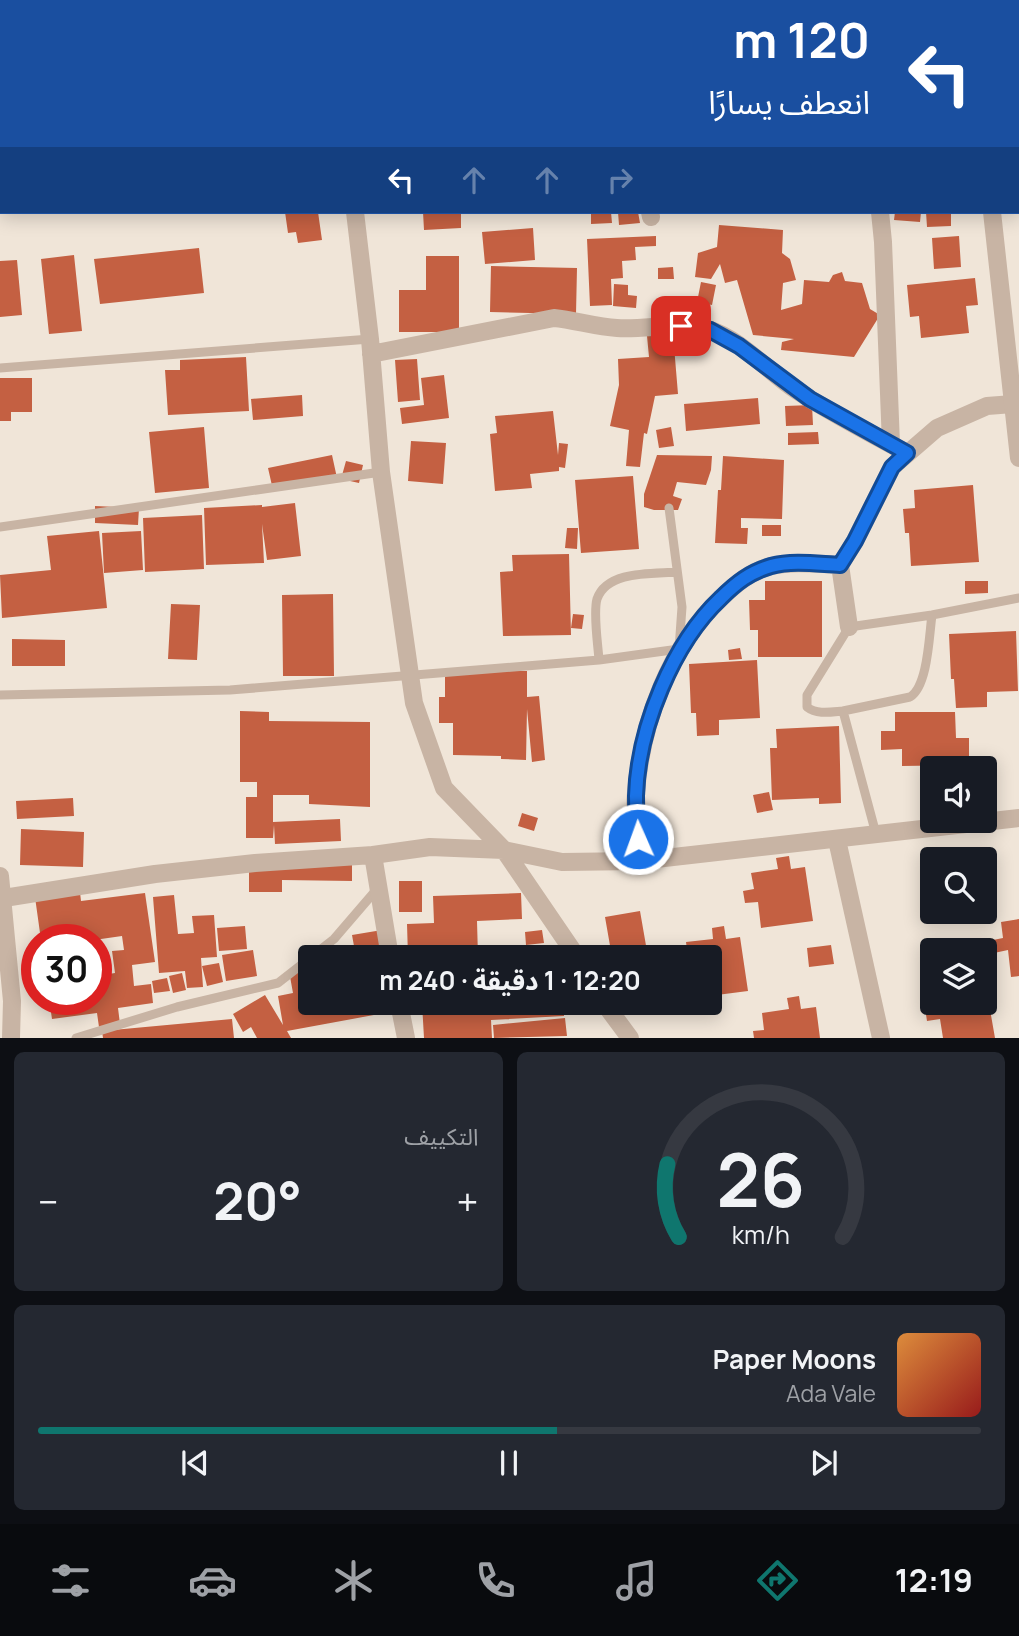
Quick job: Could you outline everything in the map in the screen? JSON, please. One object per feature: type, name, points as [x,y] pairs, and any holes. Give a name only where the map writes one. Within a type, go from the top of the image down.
[{"type":"street","points":[[355,214],[371,347],[381,472],[414,704],[444,788],[504,850],[569,945]]},
{"type":"street","points":[[849,627],[840,565],[855,541],[899,448],[880,214]]},
{"type":"street","points":[[992,214],[1019,458]]},
{"type":"street","points":[[371,347],[554,318],[614,328],[700,328],[710,330],[739,346],[804,395],[899,448]]},
{"type":"street","points":[[899,448],[988,406],[1013,404]]},
{"type":"street","points":[[638,861],[636,793],[643,750],[657,697],[679,649],[704,614],[742,578],[771,566],[801,563],[840,565]]},
{"type":"street","points":[[4,898],[155,874],[255,863],[373,855],[430,847],[504,850],[562,862],[638,861],[1019,818]]},
{"type":"street","points":[[837,840],[881,1038]]},
{"type":"street","points":[[373,855],[388,945]]},
{"type":"street","points":[[0,876],[4,898],[4,964],[12,1001],[11,1038]]},
{"type":"street","points":[[401,1015],[405,1038]]},
{"type":"street","points":[[613,1015],[630,1038]]},
{"type":"lane","points":[[0,368],[371,347]]},
{"type":"lane","points":[[0,527],[381,472]]},
{"type":"lane","points":[[0,695],[230,690],[599,660],[679,649],[682,607],[669,508]]},
{"type":"lane","points":[[599,660],[596,601],[601,592],[615,580],[633,575],[677,572]]},
{"type":"lane","points":[[932,615],[923,677],[917,693],[910,697],[843,711],[817,712],[807,706],[806,700],[849,627],[932,615],[1019,598]]},
{"type":"lane","points":[[843,711],[876,834]]},
{"type":"lane","points":[[326,945],[377,889]]},
{"type":"lane","points":[[76,1038],[177,1007],[278,983],[298,967]]},
{"type":"building","points":[[285,214],[318,214],[322,240],[298,243],[296,232],[288,233]]},
{"type":"building","points":[[423,214],[461,214],[461,228],[424,230]]},
{"type":"building","points":[[591,214],[611,214],[612,223],[591,224]]},
{"type":"building","points":[[618,214],[638,214],[640,223],[619,225]]},
{"type":"building","points":[[895,214],[921,214],[920,222],[894,220]]},
{"type":"building","points":[[926,214],[951,214],[951,226],[927,227]]},
{"type":"building","points":[[719,225],[783,230],[782,253],[790,259],[796,280],[783,283],[781,310],[802,304],[804,280],[829,282],[833,275],[842,272],[845,281],[862,283],[870,309],[880,315],[854,357],[781,350],[782,342],[794,339],[753,335],[737,280],[725,283],[720,264],[711,279],[695,277],[698,253],[717,247]]},
{"type":"building","points":[[533,228],[535,260],[485,264],[482,232]]},
{"type":"building","points":[[656,236],[656,246],[635,247],[636,260],[622,261],[623,278],[611,279],[612,305],[590,306],[587,239]]},
{"type":"building","points":[[959,236],[961,267],[934,269],[932,238]]},
{"type":"building","points":[[199,248],[204,293],[100,304],[94,259]]},
{"type":"building","points":[[74,255],[82,331],[49,334],[41,259]]},
{"type":"building","points":[[426,256],[459,256],[459,332],[399,332],[399,290],[426,290]]},
{"type":"building","points":[[17,260],[22,315],[0,317],[0,261]]},
{"type":"building","points":[[491,266],[577,268],[576,314],[490,312]]},
{"type":"building","points":[[673,267],[674,279],[658,279],[658,268]]},
{"type":"building","points":[[975,278],[978,305],[966,306],[969,333],[921,338],[919,316],[910,317],[907,285]]},
{"type":"building","points":[[701,282],[716,285],[712,305],[697,302]]},
{"type":"building","points":[[614,284],[628,285],[628,295],[637,296],[636,308],[613,306]]},
{"type":"building","points":[[673,334],[678,394],[655,396],[647,434],[644,433],[640,467],[626,466],[629,430],[610,426],[619,385],[618,359],[649,357],[647,336]]},
{"type":"building","points":[[246,357],[249,411],[168,415],[165,370],[180,370],[180,360]]},
{"type":"building","points":[[417,359],[420,400],[398,402],[395,360]]},
{"type":"building","points":[[444,375],[449,418],[402,424],[400,408],[424,405],[421,378]]},
{"type":"building","points":[[0,378],[32,378],[32,412],[11,412],[11,421],[0,421]]},
{"type":"building","points":[[302,395],[303,416],[253,420],[251,399]]},
{"type":"building","points":[[758,398],[760,424],[686,431],[684,404]]},
{"type":"building","points":[[812,405],[813,425],[786,426],[785,406]]},
{"type":"building","points":[[553,411],[558,455],[559,443],[568,444],[565,468],[530,474],[532,488],[495,491],[490,434],[497,433],[495,416]]},
{"type":"building","points":[[204,427],[209,488],[155,493],[149,432]]},
{"type":"building","points":[[671,427],[674,446],[659,448],[656,430]]},
{"type":"building","points":[[818,432],[819,444],[788,445],[788,433]]},
{"type":"building","points":[[411,441],[446,443],[443,484],[408,481]]},
{"type":"building","points":[[332,455],[337,478],[273,490],[268,468]]},
{"type":"building","points":[[657,455],[712,456],[706,485],[677,482],[673,496],[682,499],[678,510],[654,510],[644,507],[644,494]]},
{"type":"building","points":[[723,456],[784,460],[782,519],[741,518],[741,528],[748,528],[747,544],[715,543]]},
{"type":"building","points":[[346,461],[363,465],[359,483],[341,479]]},
{"type":"building","points":[[633,476],[639,549],[581,553],[575,480]]},
{"type":"building","points":[[973,485],[979,562],[911,566],[909,533],[905,533],[903,509],[915,508],[914,490]]},
{"type":"building","points":[[295,503],[301,556],[267,560],[262,524],[264,563],[206,565],[204,508],[262,507]]},
{"type":"building","points":[[95,506],[139,508],[138,525],[95,523]]},
{"type":"building","points":[[202,515],[204,569],[145,572],[143,518]]},
{"type":"building","points":[[762,525],[781,525],[781,536],[762,536]]},
{"type":"building","points":[[567,528],[578,528],[577,549],[565,548]]},
{"type":"building","points":[[99,531],[107,608],[2,618],[0,575],[51,570],[47,536]]},
{"type":"building","points":[[141,531],[143,570],[104,573],[102,533]]},
{"type":"building","points":[[569,554],[571,635],[503,636],[500,572],[513,571],[512,555]]},
{"type":"building","points":[[765,581],[822,581],[822,657],[758,657],[758,630],[750,630],[749,600],[765,600]]},
{"type":"building","points":[[965,581],[988,581],[988,593],[965,594]]},
{"type":"building","points":[[333,594],[334,676],[283,676],[282,595]]},
{"type":"building","points":[[171,604],[200,605],[197,660],[168,659]]},
{"type":"building","points":[[573,614],[584,615],[582,629],[571,628]]},
{"type":"building","points":[[1016,631],[1018,691],[987,692],[987,707],[956,708],[954,679],[951,679],[949,634]]},
{"type":"building","points":[[12,639],[65,640],[65,666],[12,666]]},
{"type":"building","points":[[740,648],[742,659],[729,660],[728,650]]},
{"type":"building","points":[[757,660],[760,718],[719,720],[719,735],[697,736],[696,713],[691,713],[689,664]]},
{"type":"building","points":[[445,670],[527,671],[527,697],[539,696],[545,760],[532,762],[527,709],[526,760],[501,759],[501,756],[453,755],[453,723],[439,723],[439,697],[445,697]]},
{"type":"building","points":[[240,711],[269,712],[269,721],[370,722],[370,807],[309,804],[309,795],[273,795],[273,822],[340,819],[341,841],[275,844],[274,825],[273,838],[246,838],[246,797],[257,797],[257,782],[240,782]]},
{"type":"building","points":[[895,712],[955,712],[956,738],[969,738],[969,756],[920,756],[920,766],[902,766],[902,749],[881,750],[881,731],[895,731]]},
{"type":"building","points":[[839,726],[841,803],[819,804],[819,798],[772,800],[770,748],[777,748],[776,729]]},
{"type":"building","points":[[769,792],[773,810],[757,813],[753,795]]},
{"type":"building","points":[[73,798],[74,816],[17,819],[16,801]]},
{"type":"building","points":[[522,813],[538,818],[534,831],[518,826]]},
{"type":"building","points":[[21,829],[84,832],[83,867],[20,865]]},
{"type":"building","points":[[789,856],[791,869],[805,867],[813,921],[761,928],[758,902],[745,903],[743,891],[754,889],[751,873],[778,869],[776,858]]},
{"type":"building","points":[[249,860],[352,860],[352,881],[282,880],[282,892],[249,892]]},
{"type":"building","points":[[399,881],[422,881],[422,912],[399,912]]},
{"type":"building","points":[[79,884],[81,901],[145,893],[155,962],[132,965],[134,986],[151,984],[153,1003],[118,1008],[120,1024],[99,1027],[97,1015],[112,1015],[112,973],[115,973],[112,951],[124,950],[122,936],[112,937],[112,924],[39,924],[34,890]]},
{"type":"building","points":[[521,893],[522,919],[477,921],[478,945],[408,945],[407,924],[434,923],[433,896]]},
{"type":"building","points":[[174,895],[178,934],[194,933],[192,916],[214,915],[217,957],[201,958],[203,987],[187,988],[185,971],[159,973],[153,897]]},
{"type":"building","points":[[640,911],[646,945],[610,945],[605,917]]},
{"type":"building","points":[[1019,919],[1019,976],[1011,977],[1008,950],[997,952],[997,939],[1003,938],[1001,922]]},
{"type":"building","points":[[245,926],[247,949],[219,951],[217,928]]},
{"type":"building","points":[[724,926],[726,939],[740,937],[748,991],[722,994],[722,945],[686,945],[686,942],[713,939],[712,928]]},
{"type":"building","points":[[382,930],[385,945],[354,945],[352,935]]},
{"type":"building","points":[[542,930],[544,943],[526,945],[525,932]]},
{"type":"building","points":[[831,945],[834,964],[809,967],[807,948]]},
{"type":"building","points":[[253,950],[257,976],[226,981],[222,955]]},
{"type":"building","points":[[219,963],[223,982],[207,986],[202,966]]},
{"type":"building","points":[[298,969],[298,1015],[374,1015],[287,1031],[291,1038],[257,1038],[251,1027],[243,1032],[233,1014],[265,995],[283,1025],[278,996],[293,993],[289,971]]},
{"type":"building","points":[[182,973],[186,990],[173,993],[169,976]]},
{"type":"building","points":[[167,978],[170,991],[154,993],[152,981]]},
{"type":"building","points":[[799,996],[801,1009],[816,1007],[820,1038],[754,1038],[753,1031],[764,1030],[762,1013],[789,1009],[787,998]]},
{"type":"building","points":[[51,1015],[82,1015],[52,1019]]},
{"type":"building","points":[[423,1015],[564,1015],[491,1020],[492,1038],[424,1038]]},
{"type":"building","points":[[926,1015],[991,1015],[995,1038],[943,1038],[940,1019],[927,1021]]},
{"type":"building","points":[[565,1018],[567,1036],[494,1038],[493,1025]]},
{"type":"building","points":[[232,1019],[234,1038],[103,1038],[102,1031]]},
{"type":"route","points":[[638,839],[636,793],[643,750],[657,697],[679,649],[704,614],[742,578],[771,566],[801,563],[840,565],[892,467],[907,453],[827,410],[793,388],[739,346],[710,330],[681,326]]}]
